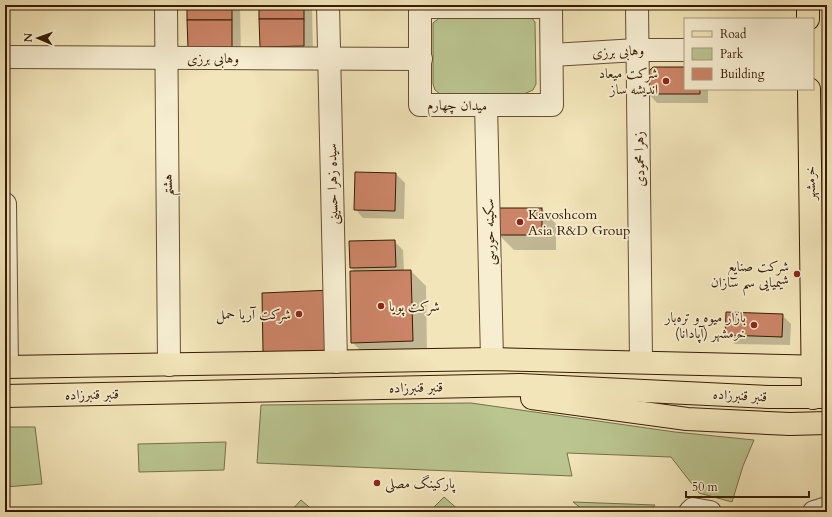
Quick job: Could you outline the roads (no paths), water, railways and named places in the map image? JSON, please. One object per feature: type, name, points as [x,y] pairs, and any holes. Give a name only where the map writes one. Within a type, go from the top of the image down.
[{"type":"main road","points":[[808,5],[808,18]]},
{"type":"main road","name":"خرمشهر","points":[[809,90],[820,398]]},
{"type":"main road","name":"قنبر قنبرزاده","points":[[6,367],[492,359],[820,366]]},
{"type":"main road","name":"قنبر قنبرزاده","points":[[5,396],[520,385],[820,398]]},
{"type":"main road","points":[[444,386],[687,419],[790,424],[827,423]]},
{"type":"street","name":"هشتم","points":[[166,5],[169,365]]},
{"type":"street","name":"سیده زهرا حسینی","points":[[328,5],[336,362]]},
{"type":"street","name":"زهرا محمودی","points":[[637,5],[641,361]]},
{"type":"street","name":"میدان چهارم","points":[[420,7],[551,7],[552,55],[552,105],[420,105],[420,7]]},
{"type":"street","name":"وهابی برزی","points":[[552,55],[638,50],[684,50]]},
{"type":"street","name":"وهابی برزی","points":[[5,57],[420,59]]},
{"type":"street","name":"سکینه حورسی","points":[[486,105],[492,359]]},
{"type":"street","points":[[5,204],[6,367]]},
{"type":"street","points":[[814,512],[827,508]]},
{"type":"street","points":[[690,512],[693,509],[710,512]]},
{"type":"place","name":"شرکت میعاد اندیشه ساز","points":[[666,81]]},
{"type":"place","name":"Kavoshcom Asia R&D Group","points":[[520,222]]},
{"type":"place","name":"شرکت صنایع شیمیایی سم سازان","points":[[797,274]]},
{"type":"place","name":"شرکت پویا","points":[[381,306]]},
{"type":"place","name":"شرکت آریا حمل","points":[[299,314]]},
{"type":"place","name":"بازار میوه و تره‌بار خرمشهر (آپادانا)","points":[[754,325]]},
{"type":"place","name":"پارکینگ مصلی","points":[[377,483]]}]
